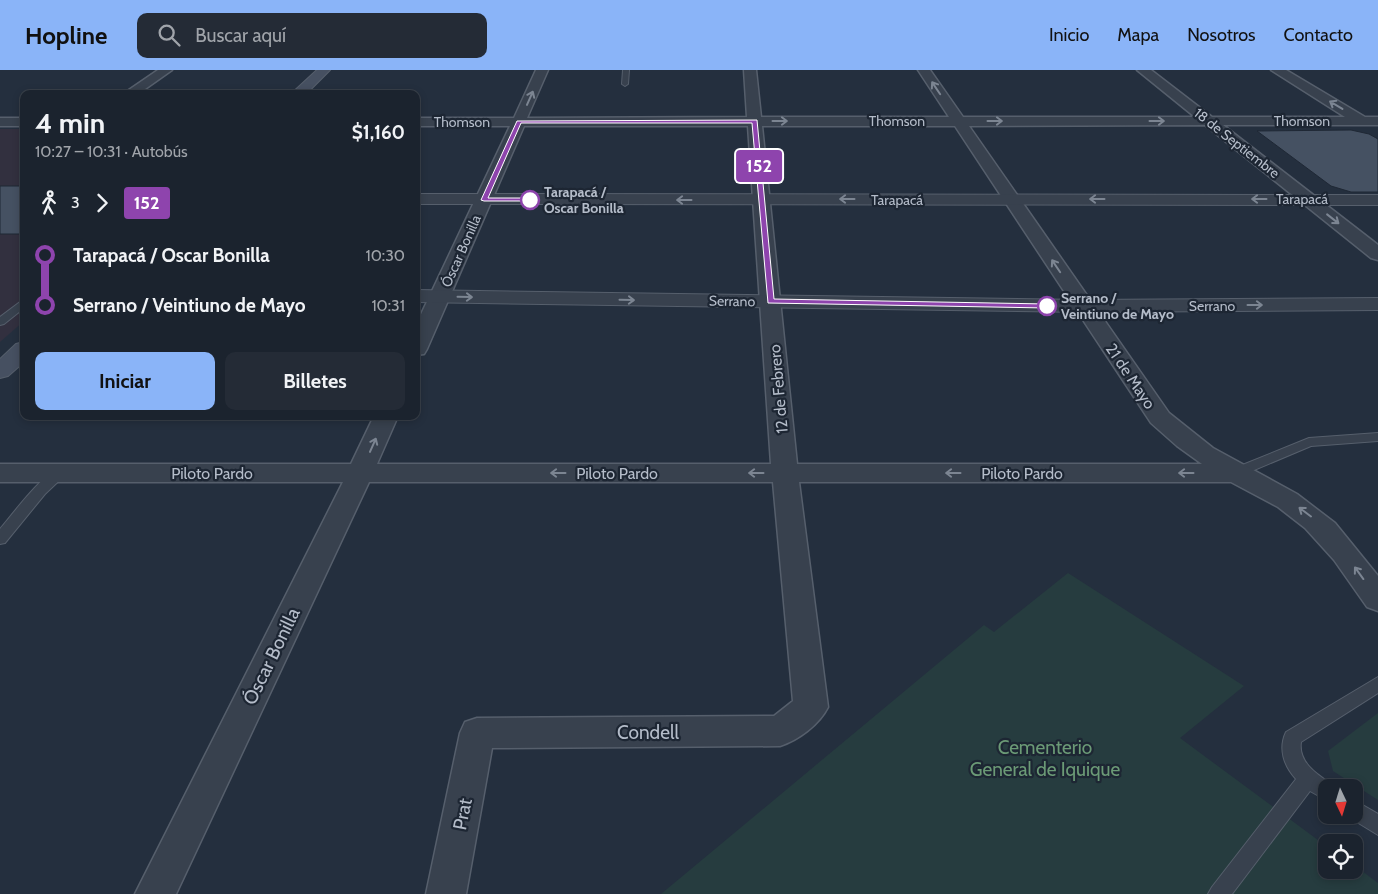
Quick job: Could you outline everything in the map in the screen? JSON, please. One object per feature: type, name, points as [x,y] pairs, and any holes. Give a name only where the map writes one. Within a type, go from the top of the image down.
[{"type":"main road","points":[[302,90],[324,70]]},
{"type":"main road","points":[[0,371],[20,352]]},
{"type":"street","points":[[135,90],[166,70]]},
{"type":"street","name":"Óscar Bonilla","points":[[420,340],[542,70]]},
{"type":"street","name":"12 de Febrero","points":[[750,70],[785,473],[811,707]]},
{"type":"street","name":"21 de Mayo","points":[[924,70],[1160,418],[1188,443],[1235,473],[1288,500],[1318,523],[1339,546],[1378,599]]},
{"type":"street","name":"18 de Septiembre","points":[[1143,70],[1378,254]]},
{"type":"street","points":[[1278,70],[1378,130]]},
{"type":"street","name":"Thomson","points":[[420,122],[1378,120]]},
{"type":"street","points":[[0,122],[20,122]]},
{"type":"street","name":"Tarapacá","points":[[420,200],[1378,200]]},
{"type":"street","name":"Serrano","points":[[420,296],[1084,306],[1378,304]]},
{"type":"street","name":"Óscar Bonilla","points":[[155,894],[384,420]]},
{"type":"street","name":"Piloto Pardo","points":[[0,473],[1235,473]]},
{"type":"street","name":"Condell","points":[[477,733],[780,731],[811,707]]},
{"type":"street","name":"Prat","points":[[446,894],[477,733]]},
{"type":"lane","points":[[626,70],[626,84]]},
{"type":"lane","points":[[0,322],[20,305]]},
{"type":"lane","points":[[1235,473],[1310,442],[1378,438]]},
{"type":"lane","points":[[0,539],[40,491],[59,473]]},
{"type":"lane","points":[[1318,785],[1297,767],[1291,756],[1290,746],[1292,738],[1378,684]]},
{"type":"lane","points":[[1219,894],[1308,778]]},
{"type":"lane","points":[[1363,815],[1378,825]]},
{"type":"shaded area","points":[[0,129],[20,129],[20,324],[0,342]]},
{"type":"green space","name":"Cementerio General de Iquique","points":[[1068,573],[1244,686],[1180,738],[1318,840],[1318,879],[1363,879],[1363,872],[1378,883],[1378,894],[661,894],[984,625],[994,632]]},
{"type":"green space","points":[[1378,713],[1378,800],[1363,790],[1363,779],[1345,779],[1333,771],[1328,751]]},
{"type":"building","points":[[1351,130],[1369,134],[1378,139],[1378,192],[1351,192],[1331,186],[1257,131]]},
{"type":"building","points":[[0,186],[20,186],[20,234],[0,234]]},
{"type":"bus line","name":"152","points":[[530,200],[484,200],[519,122],[755,121],[770,302],[1047,306]]},
{"type":"place","name":"Tarapacá / Oscar Bonilla","points":[[530,200]]},
{"type":"place","name":"Serrano / Veintiuno de Mayo","points":[[1047,306]]}]
